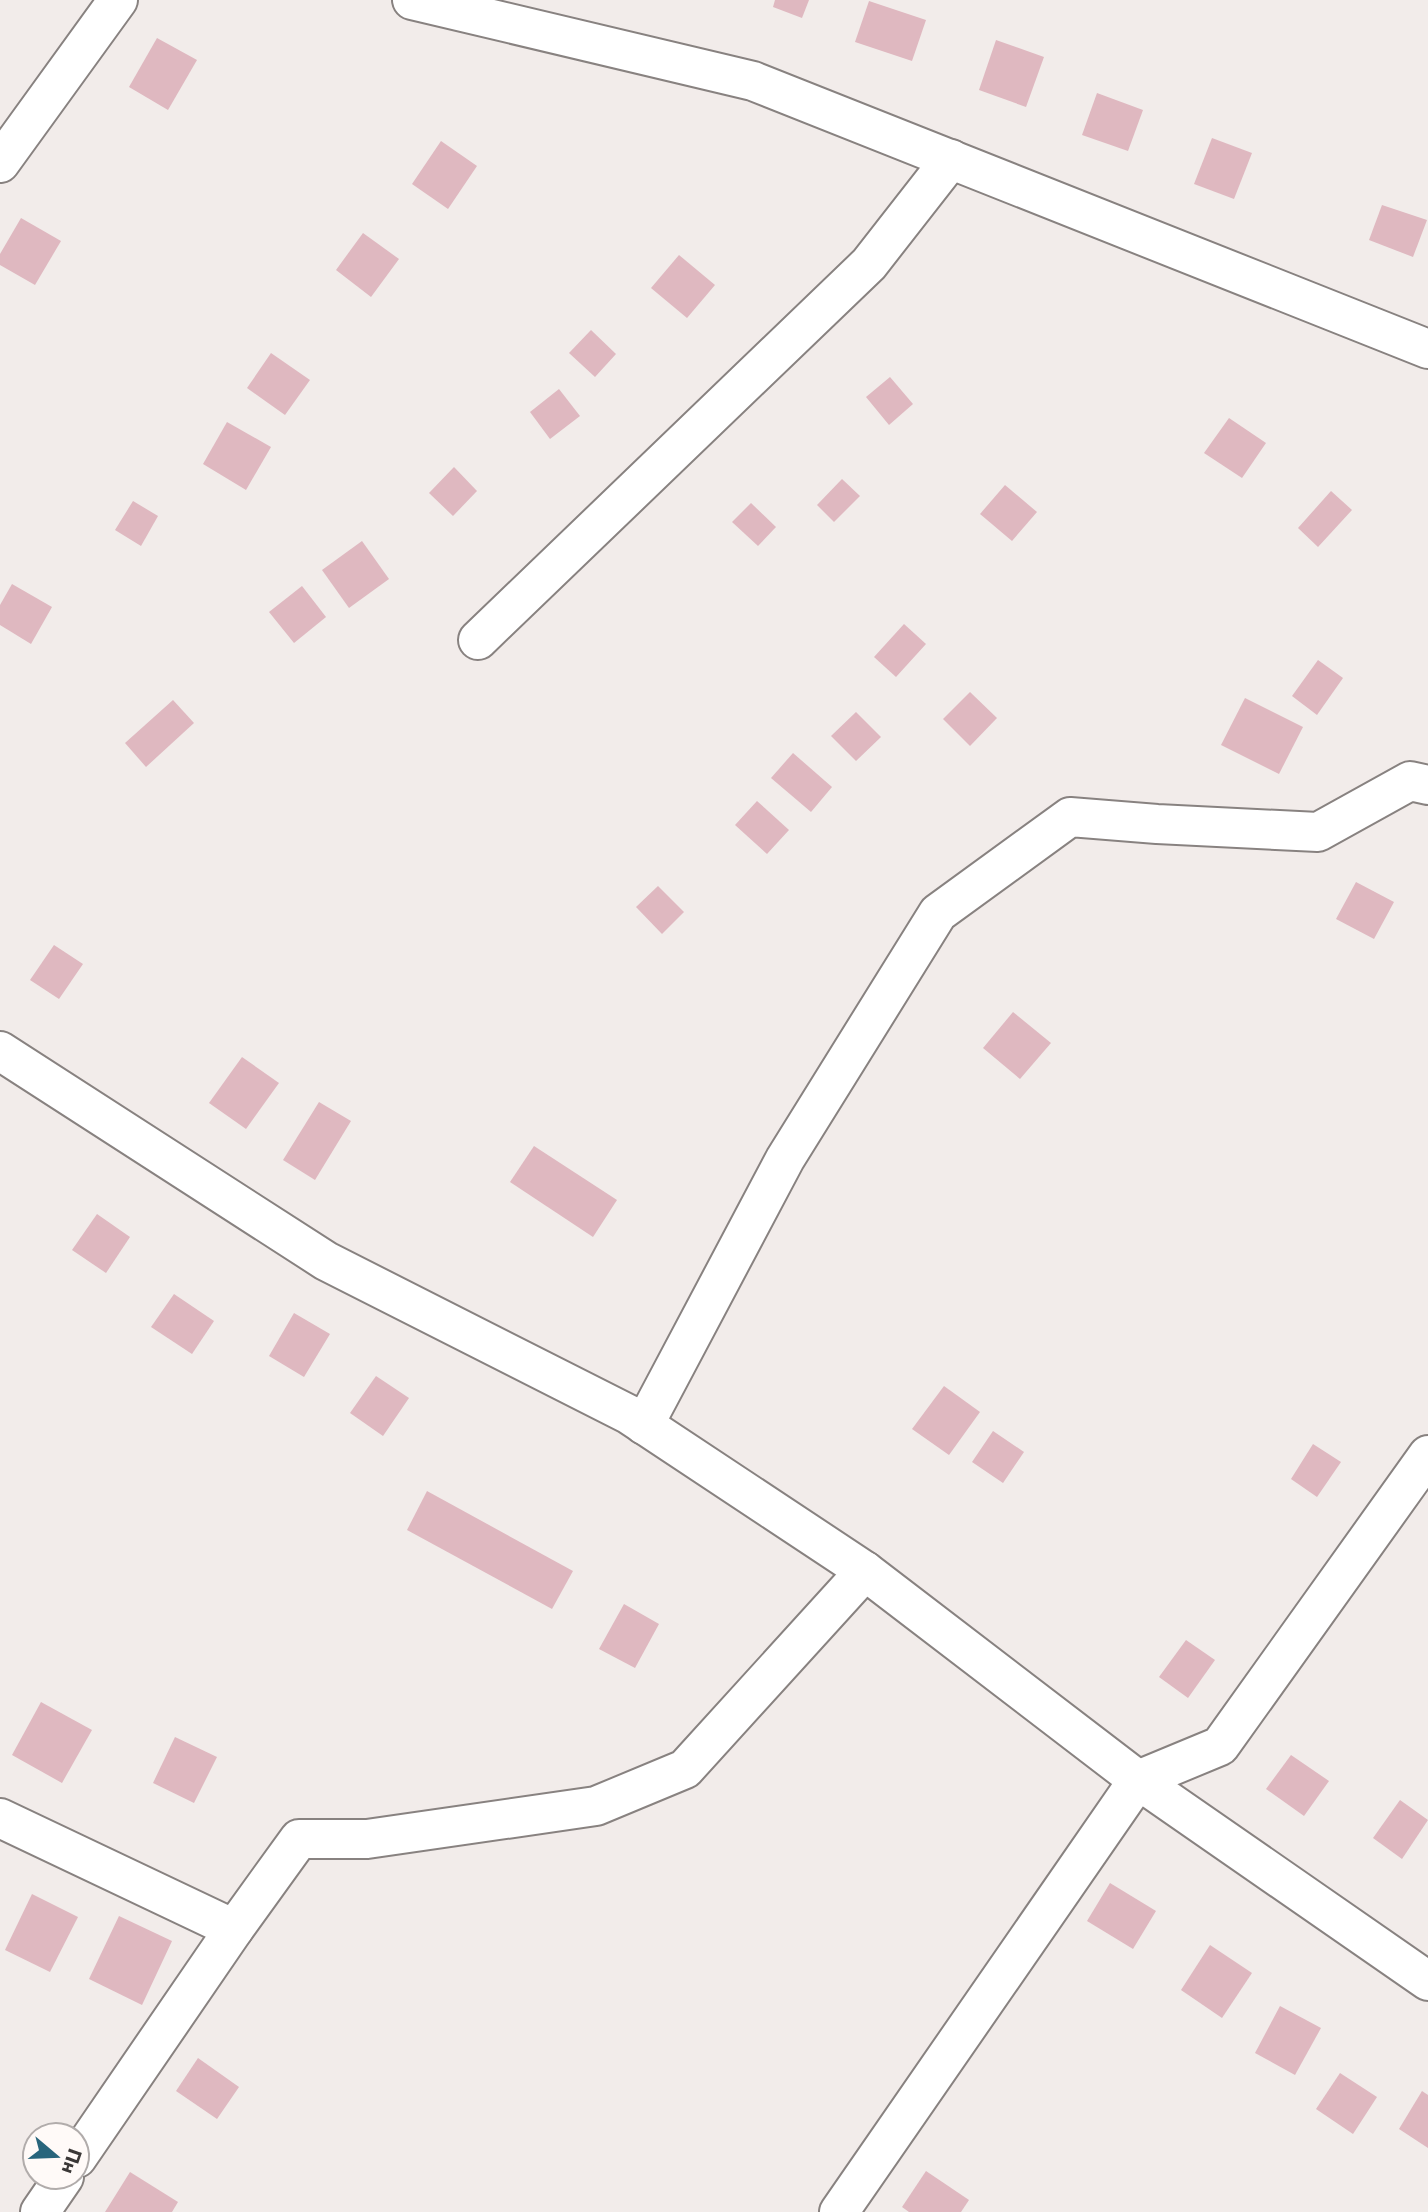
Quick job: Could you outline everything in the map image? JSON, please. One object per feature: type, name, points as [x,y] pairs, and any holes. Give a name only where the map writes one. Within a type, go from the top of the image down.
[{"type":"street","points":[[0,163],[118,0]]},
{"type":"street","points":[[412,0],[753,81],[1428,349]]},
{"type":"street","points":[[478,640],[869,264],[951,159]]},
{"type":"street","points":[[644,1425],[785,1158],[939,913],[1070,817],[1318,832],[1410,780],[1428,785]]},
{"type":"street","points":[[0,1051],[326,1261],[628,1414],[865,1571],[1138,1780],[1428,1981]]},
{"type":"street","points":[[838,2212],[1138,1780],[1220,1746],[1428,1455]]},
{"type":"street","points":[[91,2138],[299,1839],[367,1839],[596,1806],[685,1769],[865,1571]]},
{"type":"street","points":[[0,1818],[234,1929]]},
{"type":"street","points":[[40,2212],[54,2191]]},
{"type":"building","points":[[775,0],[809,0],[802,18],[773,7]]},
{"type":"building","points":[[869,1],[926,20],[912,61],[855,42]]},
{"type":"building","points":[[157,38],[197,60],[168,110],[129,87]]},
{"type":"building","points":[[996,40],[1044,57],[1026,107],[979,90]]},
{"type":"building","points":[[1097,93],[1143,110],[1128,151],[1082,135]]},
{"type":"building","points":[[1212,138],[1252,153],[1234,199],[1194,184]]},
{"type":"building","points":[[441,141],[477,166],[448,209],[412,184]]},
{"type":"building","points":[[1382,205],[1427,220],[1413,257],[1369,240]]},
{"type":"building","points":[[21,218],[61,241],[35,285],[0,265],[0,254]]},
{"type":"building","points":[[363,233],[399,259],[371,297],[336,270]]},
{"type":"building","points":[[679,255],[715,285],[687,318],[651,288]]},
{"type":"building","points":[[591,330],[616,354],[595,377],[569,353]]},
{"type":"building","points":[[271,353],[310,380],[285,415],[247,388]]},
{"type":"building","points":[[890,377],[913,404],[889,425],[866,397]]},
{"type":"building","points":[[559,389],[580,416],[550,439],[530,412]]},
{"type":"building","points":[[1229,418],[1266,443],[1242,478],[1204,453]]},
{"type":"building","points":[[227,422],[271,447],[246,490],[203,464]]},
{"type":"building","points":[[454,467],[477,491],[453,516],[429,493]]},
{"type":"building","points":[[842,479],[860,496],[834,522],[817,505]]},
{"type":"building","points":[[1005,485],[1037,512],[1012,541],[980,514]]},
{"type":"building","points":[[1331,491],[1352,510],[1318,547],[1298,528]]},
{"type":"building","points":[[133,501],[158,516],[141,546],[115,530]]},
{"type":"building","points":[[751,503],[776,527],[758,546],[732,522]]},
{"type":"building","points":[[362,541],[389,579],[349,608],[322,570]]},
{"type":"building","points":[[12,584],[52,607],[31,644],[0,625],[0,605]]},
{"type":"building","points":[[302,586],[326,617],[294,643],[269,612]]},
{"type":"building","points":[[904,624],[926,644],[896,677],[874,657]]},
{"type":"building","points":[[1318,660],[1343,678],[1317,715],[1292,696]]},
{"type":"building","points":[[970,692],[997,718],[970,746],[943,719]]},
{"type":"building","points":[[1245,698],[1303,727],[1279,774],[1221,745]]},
{"type":"building","points":[[173,700],[194,723],[146,767],[125,743]]},
{"type":"building","points":[[856,712],[881,737],[856,761],[831,736]]},
{"type":"building","points":[[793,753],[832,787],[811,812],[771,778]]},
{"type":"building","points":[[757,801],[789,830],[767,854],[735,825]]},
{"type":"building","points":[[1356,882],[1394,902],[1374,939],[1336,919]]},
{"type":"building","points":[[658,886],[684,912],[662,934],[636,907]]},
{"type":"building","points":[[54,945],[83,964],[59,999],[30,980]]},
{"type":"building","points":[[1013,1012],[1051,1043],[1020,1079],[983,1048]]},
{"type":"building","points":[[242,1057],[279,1083],[246,1129],[209,1103]]},
{"type":"building","points":[[319,1102],[351,1121],[315,1180],[283,1160]]},
{"type":"building","points":[[534,1146],[617,1200],[593,1237],[510,1182]]},
{"type":"building","points":[[97,1214],[130,1237],[106,1273],[72,1250]]},
{"type":"building","points":[[174,1294],[214,1321],[192,1354],[151,1327]]},
{"type":"building","points":[[294,1313],[330,1334],[304,1377],[269,1356]]},
{"type":"building","points":[[376,1376],[409,1398],[383,1436],[350,1413]]},
{"type":"building","points":[[944,1386],[980,1412],[949,1455],[912,1429]]},
{"type":"building","points":[[993,1431],[1024,1452],[1003,1483],[972,1462]]},
{"type":"building","points":[[1313,1444],[1341,1462],[1317,1497],[1291,1479]]},
{"type":"building","points":[[427,1491],[573,1571],[552,1609],[407,1530]]},
{"type":"building","points":[[624,1604],[659,1624],[635,1668],[599,1649]]},
{"type":"building","points":[[1186,1640],[1215,1660],[1188,1698],[1159,1677]]},
{"type":"building","points":[[41,1702],[92,1730],[62,1783],[12,1755]]},
{"type":"building","points":[[175,1737],[217,1757],[194,1803],[153,1783]]},
{"type":"building","points":[[1291,1755],[1329,1781],[1304,1816],[1266,1789]]},
{"type":"building","points":[[1400,1800],[1428,1820],[1402,1859],[1373,1838]]},
{"type":"building","points":[[1110,1883],[1156,1911],[1133,1949],[1087,1921]]},
{"type":"building","points":[[32,1894],[78,1917],[50,1972],[5,1950]]},
{"type":"building","points":[[119,1916],[172,1941],[142,2005],[89,1979]]},
{"type":"building","points":[[1210,1945],[1252,1973],[1222,2018],[1181,1990]]},
{"type":"building","points":[[1280,2006],[1321,2028],[1295,2075],[1255,2053]]},
{"type":"building","points":[[198,2058],[239,2087],[217,2119],[176,2091]]},
{"type":"building","points":[[1340,2073],[1377,2097],[1353,2134],[1316,2109]]},
{"type":"building","points":[[1422,2091],[1428,2095],[1428,2148],[1399,2129]]},
{"type":"building","points":[[926,2171],[969,2200],[961,2212],[909,2212],[902,2207]]},
{"type":"building","points":[[130,2172],[178,2202],[172,2212],[105,2212]]}]
